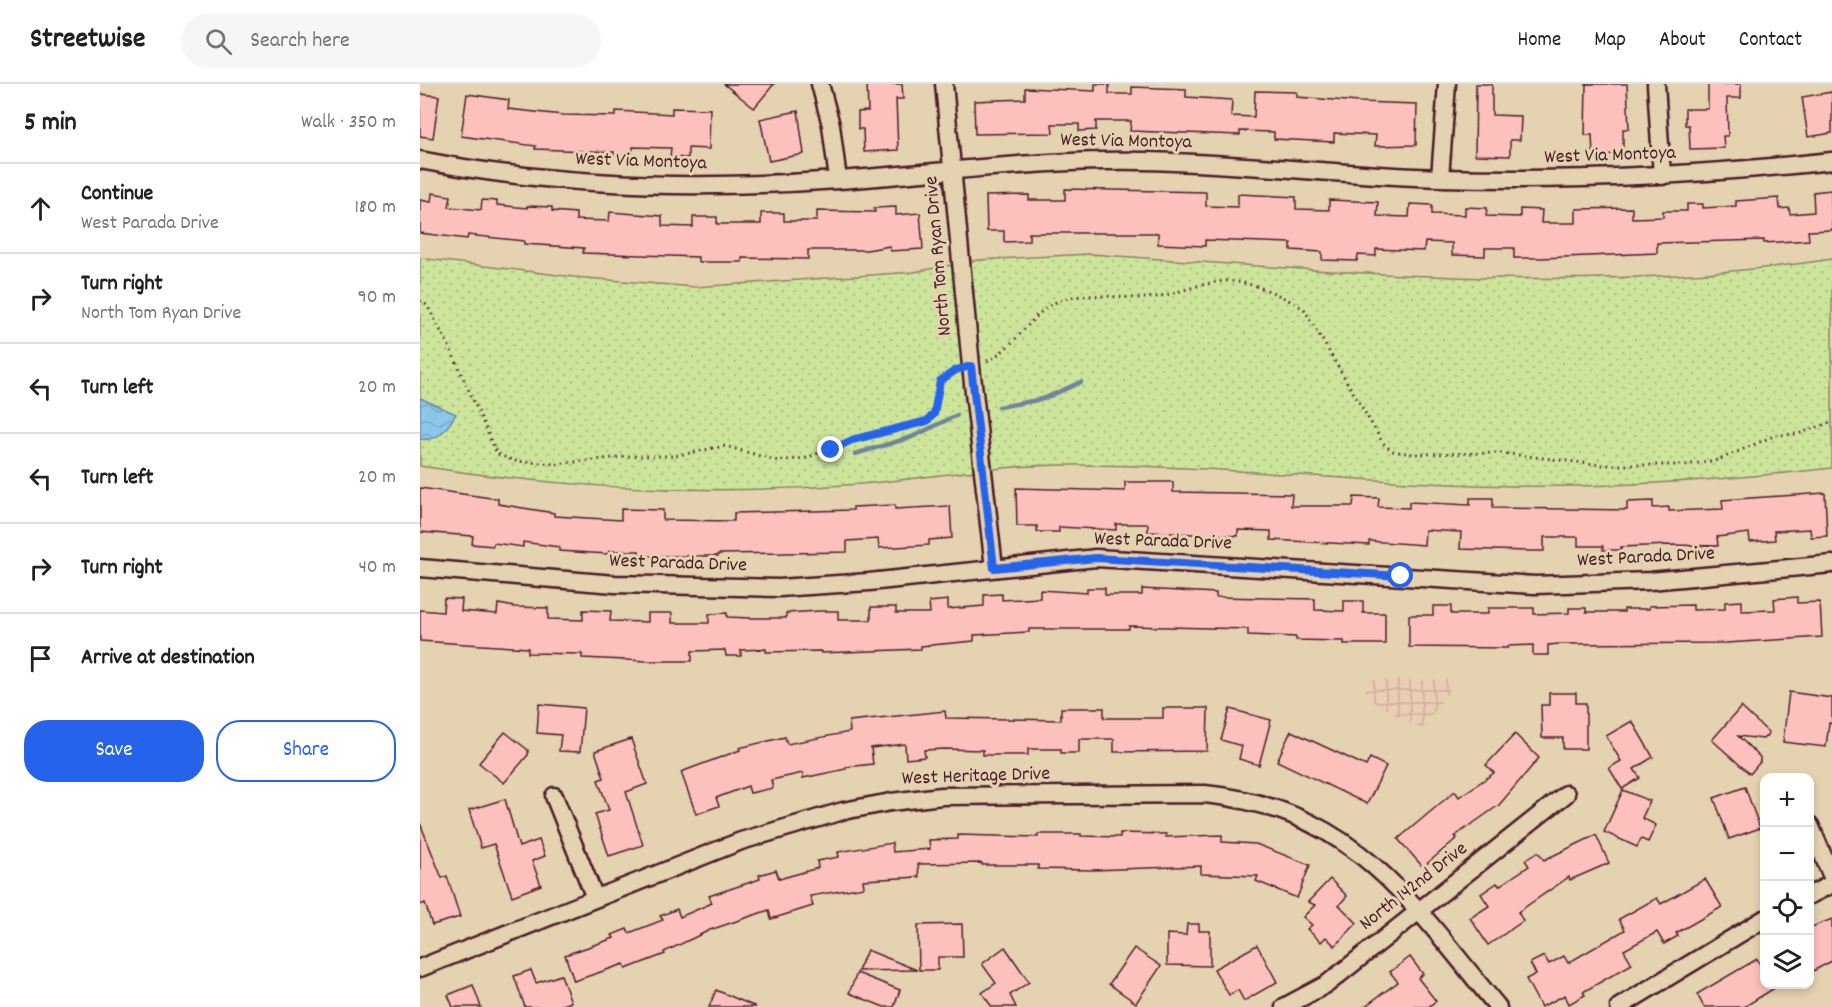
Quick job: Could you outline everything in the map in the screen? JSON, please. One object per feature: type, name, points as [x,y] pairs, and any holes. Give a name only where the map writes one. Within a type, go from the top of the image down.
[{"type":"street","points":[[820,84],[831,125],[838,180]]},
{"type":"street","name":"North Tom Ryan Drive","points":[[944,84],[971,366],[994,568]]},
{"type":"street","points":[[1440,178],[1447,84]]},
{"type":"street","points":[[1656,84],[1662,176]]},
{"type":"street","name":"West Via Montoya","points":[[420,160],[512,175],[633,185],[700,187],[838,180],[1019,163],[1143,161],[1440,178],[1604,179],[1832,161]]},
{"type":"street","name":"West Parada Drive","points":[[420,568],[615,584],[778,588],[869,582],[1096,558],[1535,585],[1650,581],[1832,564]]},
{"type":"street","name":"West Heritage Drive","points":[[420,968],[595,898],[792,824],[891,802],[999,795],[1205,794],[1264,804],[1327,830],[1367,858],[1417,910],[1498,1007]]},
{"type":"street","name":"North 142nd Drive","points":[[1284,1007],[1327,984],[1417,910],[1566,794]]},
{"type":"street","points":[[554,796],[595,898]]},
{"type":"street","points":[[1810,827],[1832,877]]},
{"type":"street","points":[[1814,893],[1832,884]]},
{"type":"street","points":[[1619,1007],[1760,921]]},
{"type":"path","points":[[420,301],[427,305],[451,350],[497,454],[515,461],[555,464],[631,456],[674,456],[725,446],[778,461],[806,458],[852,440],[927,421],[934,414],[940,381],[956,370],[988,361],[1005,351],[1054,302],[1078,296],[1161,296],[1227,281],[1283,297],[1305,309],[1383,443],[1392,451],[1412,454],[1501,453],[1601,465],[1685,465],[1718,460],[1776,435],[1798,434],[1832,422]]},
{"type":"shaded area","points":[[1457,679],[1422,729],[1365,697],[1365,680]]},
{"type":"green space","points":[[1090,254],[1368,273],[1554,279],[1647,277],[1740,270],[1832,259],[1832,468],[1673,482],[1593,486],[1513,486],[1401,482],[1177,468],[1065,465],[988,469],[805,488],[694,490],[584,485],[420,466],[420,258],[574,277],[695,287],[914,272],[978,260]]},
{"type":"water","points":[[420,398],[456,414],[442,433],[432,438],[420,439]]},
{"type":"building","points":[[724,84],[774,84],[754,108]]},
{"type":"building","points":[[867,84],[902,84],[903,99],[896,99],[898,150],[864,152],[863,129],[858,129],[858,112],[868,111]]},
{"type":"building","points":[[1095,84],[1109,84],[1109,94],[1132,94],[1132,87],[1186,89],[1186,97],[1232,100],[1231,116],[1254,117],[1255,91],[1297,92],[1297,97],[1359,102],[1417,104],[1416,145],[1375,146],[1376,135],[1334,133],[1334,142],[1274,139],[1274,132],[1240,131],[1240,135],[1130,131],[1131,121],[1096,121],[1096,130],[1079,131],[1079,124],[1052,124],[1053,133],[975,134],[974,101],[1025,99],[1025,88],[1095,91]]},
{"type":"building","points":[[1476,84],[1492,84],[1492,115],[1521,116],[1520,140],[1510,140],[1510,156],[1475,155]]},
{"type":"building","points":[[1586,84],[1627,84],[1629,129],[1623,129],[1623,154],[1593,155],[1592,135],[1585,135]]},
{"type":"building","points":[[1708,84],[1741,84],[1741,98],[1727,98],[1728,136],[1723,136],[1724,148],[1690,149],[1689,125],[1685,125],[1685,109],[1708,109]]},
{"type":"building","points":[[1832,92],[1832,133],[1808,137],[1802,97]]},
{"type":"building","points":[[420,94],[439,96],[433,138],[420,136]]},
{"type":"building","points":[[467,94],[509,100],[508,109],[563,115],[616,116],[616,111],[672,114],[672,108],[710,109],[709,149],[688,148],[688,158],[670,157],[671,148],[633,147],[632,156],[614,155],[614,152],[535,149],[536,146],[461,136]]},
{"type":"building","points":[[798,111],[804,154],[769,161],[760,119]]},
{"type":"building","points":[[1065,189],[1206,192],[1206,206],[1238,207],[1238,194],[1296,197],[1296,209],[1329,210],[1329,200],[1378,202],[1377,216],[1409,217],[1410,204],[1432,205],[1432,214],[1465,215],[1465,207],[1487,208],[1486,216],[1520,217],[1520,209],[1542,210],[1541,223],[1576,223],[1576,209],[1632,208],[1632,218],[1663,217],[1663,211],[1687,211],[1687,204],[1703,204],[1703,208],[1736,206],[1736,201],[1779,198],[1780,209],[1789,208],[1790,214],[1814,212],[1813,192],[1831,190],[1832,230],[1808,231],[1809,240],[1764,243],[1764,240],[1657,243],[1657,253],[1541,258],[1514,258],[1514,248],[1485,248],[1485,256],[1452,255],[1452,243],[1425,242],[1424,251],[1376,249],[1376,256],[1358,255],[1357,261],[1322,260],[1322,252],[1291,250],[1291,243],[1205,240],[1205,246],[1158,244],[1158,233],[1029,233],[1029,241],[1004,242],[1004,231],[987,231],[986,196],[1029,195],[1029,200],[1065,200]]},
{"type":"building","points":[[432,193],[451,196],[449,207],[481,210],[482,200],[497,201],[497,205],[527,208],[527,206],[552,207],[552,211],[576,213],[576,220],[609,221],[610,212],[662,216],[662,226],[693,227],[693,217],[717,217],[717,224],[761,224],[761,213],[784,213],[784,221],[817,221],[817,211],[875,212],[874,208],[896,207],[896,215],[920,213],[923,249],[890,251],[890,246],[867,250],[808,250],[808,259],[742,258],[742,262],[698,262],[698,257],[583,253],[584,248],[524,244],[524,241],[468,235],[467,239],[420,233],[420,200],[431,202]]},
{"type":"building","points":[[1125,482],[1173,482],[1173,492],[1292,494],[1291,506],[1353,506],[1354,497],[1379,498],[1378,507],[1409,508],[1409,502],[1470,505],[1470,498],[1493,498],[1493,508],[1627,510],[1627,502],[1653,501],[1653,508],[1669,507],[1669,511],[1723,509],[1722,500],[1825,493],[1827,536],[1811,537],[1810,529],[1774,531],[1775,540],[1750,542],[1749,533],[1717,537],[1718,546],[1621,547],[1621,550],[1603,550],[1603,546],[1578,546],[1578,537],[1544,537],[1544,551],[1527,551],[1460,549],[1461,532],[1425,530],[1424,545],[1369,541],[1369,545],[1271,540],[1271,531],[1238,530],[1238,536],[1148,532],[1148,524],[1116,524],[1116,530],[1059,527],[1059,532],[1037,532],[1037,526],[1017,526],[1016,488],[1125,491]]},
{"type":"building","points":[[420,488],[498,499],[498,504],[554,513],[554,516],[621,520],[621,509],[663,510],[663,520],[734,521],[734,513],[853,510],[853,507],[895,505],[895,509],[950,506],[952,538],[929,540],[929,545],[879,548],[878,539],[847,541],[847,552],[718,554],[718,556],[639,556],[639,551],[609,551],[608,554],[559,551],[559,547],[523,542],[523,547],[494,543],[493,546],[472,544],[473,536],[420,532]]},
{"type":"building","points":[[1087,588],[1105,588],[1105,595],[1142,595],[1142,589],[1216,593],[1216,597],[1315,599],[1315,610],[1344,611],[1344,601],[1363,601],[1363,613],[1385,613],[1385,644],[1344,644],[1344,641],[1296,640],[1296,637],[1248,635],[1248,629],[1129,626],[1129,629],[1029,629],[1029,632],[974,635],[974,641],[921,646],[921,649],[821,653],[821,651],[766,652],[766,649],[741,650],[741,656],[726,656],[725,650],[692,651],[692,661],[648,661],[582,658],[582,654],[528,653],[528,648],[420,641],[420,610],[443,612],[444,598],[462,599],[461,611],[497,614],[498,604],[548,608],[548,619],[583,620],[583,610],[611,611],[610,621],[648,622],[648,613],[672,613],[672,623],[709,623],[709,614],[727,613],[727,617],[786,618],[786,613],[820,611],[838,611],[838,620],[871,620],[871,607],[896,607],[896,613],[930,613],[929,602],[948,600],[948,609],[984,606],[984,595],[1002,594],[1002,600],[1040,598],[1040,590],[1087,593]]},
{"type":"building","points":[[1797,597],[1797,603],[1820,602],[1822,637],[1726,643],[1559,644],[1548,645],[1548,655],[1533,655],[1533,645],[1508,646],[1508,648],[1409,647],[1409,615],[1433,615],[1433,606],[1451,606],[1451,614],[1488,614],[1488,608],[1534,608],[1534,614],[1569,613],[1569,608],[1586,608],[1586,612],[1624,612],[1624,609],[1649,609],[1649,606],[1693,605],[1693,610],[1725,609],[1725,602],[1742,601],[1742,611],[1775,610],[1774,599]]},
{"type":"building","points":[[1789,692],[1832,698],[1832,724],[1829,723],[1826,747],[1783,742]]},
{"type":"building","points":[[1549,693],[1576,693],[1576,703],[1586,703],[1586,749],[1563,749],[1563,738],[1542,738],[1541,705],[1549,705]]},
{"type":"building","points":[[539,704],[584,708],[580,752],[559,751],[561,735],[537,733]]},
{"type":"building","points":[[1741,707],[1769,733],[1763,739],[1738,736],[1760,757],[1760,762],[1750,774],[1712,740]]},
{"type":"building","points":[[1061,708],[1104,708],[1104,718],[1163,718],[1163,708],[1208,708],[1207,751],[1114,752],[1114,739],[1079,739],[1079,753],[1061,753],[1061,749],[1028,749],[1028,755],[983,755],[983,750],[945,749],[924,750],[925,757],[906,759],[905,744],[871,748],[873,764],[846,767],[846,769],[803,778],[803,773],[771,780],[773,788],[750,793],[748,786],[716,798],[719,806],[696,814],[681,772],[740,750],[739,748],[785,737],[787,744],[850,732],[849,721],[945,711],[946,718],[1061,720]]},
{"type":"building","points":[[1230,709],[1271,720],[1259,765],[1239,759],[1242,746],[1221,740]]},
{"type":"building","points":[[1632,721],[1653,757],[1634,769],[1640,778],[1622,789],[1609,768],[1621,761],[1606,736]]},
{"type":"building","points":[[1291,731],[1366,766],[1370,758],[1386,766],[1367,804],[1277,761]]},
{"type":"building","points":[[505,732],[528,750],[528,755],[504,783],[479,763]]},
{"type":"building","points":[[1515,734],[1539,758],[1499,805],[1455,836],[1457,838],[1423,867],[1398,839],[1455,791],[1459,797],[1494,773],[1486,765]]},
{"type":"building","points":[[631,739],[647,784],[626,792],[643,845],[609,856],[595,814],[609,810],[598,780],[604,778],[595,751]]},
{"type":"building","points":[[1745,787],[1760,828],[1729,839],[1714,798]]},
{"type":"building","points":[[1623,790],[1650,801],[1642,818],[1656,825],[1648,842],[1641,839],[1637,847],[1604,832]]},
{"type":"building","points":[[505,799],[519,847],[539,840],[545,856],[532,861],[541,885],[512,896],[494,844],[481,848],[469,810]]},
{"type":"building","points":[[420,823],[442,878],[447,876],[460,917],[432,925],[425,903],[420,905]]},
{"type":"building","points":[[1120,833],[1166,834],[1166,837],[1222,835],[1222,842],[1256,844],[1310,865],[1297,898],[1256,881],[1258,876],[1201,874],[1201,866],[1092,870],[1038,869],[1038,865],[982,865],[982,863],[918,864],[919,877],[863,880],[864,887],[810,896],[813,906],[771,919],[769,910],[710,930],[664,952],[665,954],[626,969],[624,964],[574,981],[565,955],[614,938],[612,935],[627,929],[629,933],[663,920],[660,916],[677,909],[680,917],[712,903],[709,896],[760,879],[759,875],[776,870],[779,879],[818,868],[817,861],[839,857],[838,852],[892,843],[893,852],[930,849],[929,840],[958,839],[958,835],[1038,837],[1038,834],[1081,834],[1081,836],[1120,837]]},
{"type":"building","points":[[1596,835],[1609,863],[1570,880],[1569,877],[1518,912],[1523,921],[1488,945],[1470,918],[1489,906],[1481,894],[1497,883],[1499,886],[1529,866],[1525,860],[1538,852],[1544,860]]},
{"type":"building","points":[[1330,879],[1347,896],[1339,905],[1357,923],[1335,946],[1326,937],[1321,942],[1307,929],[1312,925],[1303,917],[1315,905],[1308,902]]},
{"type":"building","points":[[1705,879],[1722,907],[1676,933],[1678,936],[1664,944],[1657,932],[1624,950],[1632,964],[1583,992],[1585,995],[1569,1004],[1565,995],[1541,1007],[1526,979],[1536,974],[1530,963],[1544,956],[1549,964],[1564,956],[1568,963],[1625,930],[1619,919],[1657,898],[1661,904]]},
{"type":"building","points":[[1832,919],[1832,961],[1814,970],[1814,935],[1814,926]]},
{"type":"building","points":[[962,924],[963,957],[938,957],[938,970],[919,970],[918,925]]},
{"type":"building","points":[[1187,924],[1199,924],[1199,931],[1210,931],[1210,966],[1167,965],[1167,934],[1186,935]]},
{"type":"building","points":[[1257,945],[1277,982],[1244,1001],[1238,990],[1229,995],[1214,969]]},
{"type":"building","points":[[1005,947],[1029,982],[1010,995],[1016,1007],[992,1007],[982,993],[996,983],[982,964]]},
{"type":"building","points":[[1134,948],[1161,966],[1136,1003],[1109,984]]},
{"type":"building","points":[[867,950],[917,970],[858,971]]},
{"type":"building","points":[[1410,957],[1423,974],[1418,978],[1436,1001],[1428,1007],[1364,1007],[1398,982],[1390,972]]},
{"type":"building","points":[[1757,959],[1760,964],[1760,989],[1773,989],[1744,1007],[1704,1007],[1697,994]]},
{"type":"building","points":[[531,970],[536,983],[561,975],[571,1002],[557,1007],[525,1007],[514,976]]},
{"type":"building","points":[[857,973],[900,990],[894,1007],[884,1007],[849,993]]},
{"type":"building","points":[[473,985],[481,1007],[453,1007],[448,995]]},
{"type":"building","points":[[716,990],[756,1007],[709,1007]]},
{"type":"waterway","points":[[999,407],[1043,399],[1081,382]]},
{"type":"waterway","points":[[855,454],[912,437],[957,415]]},
{"type":"route","points":[[831,450],[852,440],[927,421],[934,414],[940,381],[956,370],[971,366],[994,568],[1096,558],[1401,576]]}]
